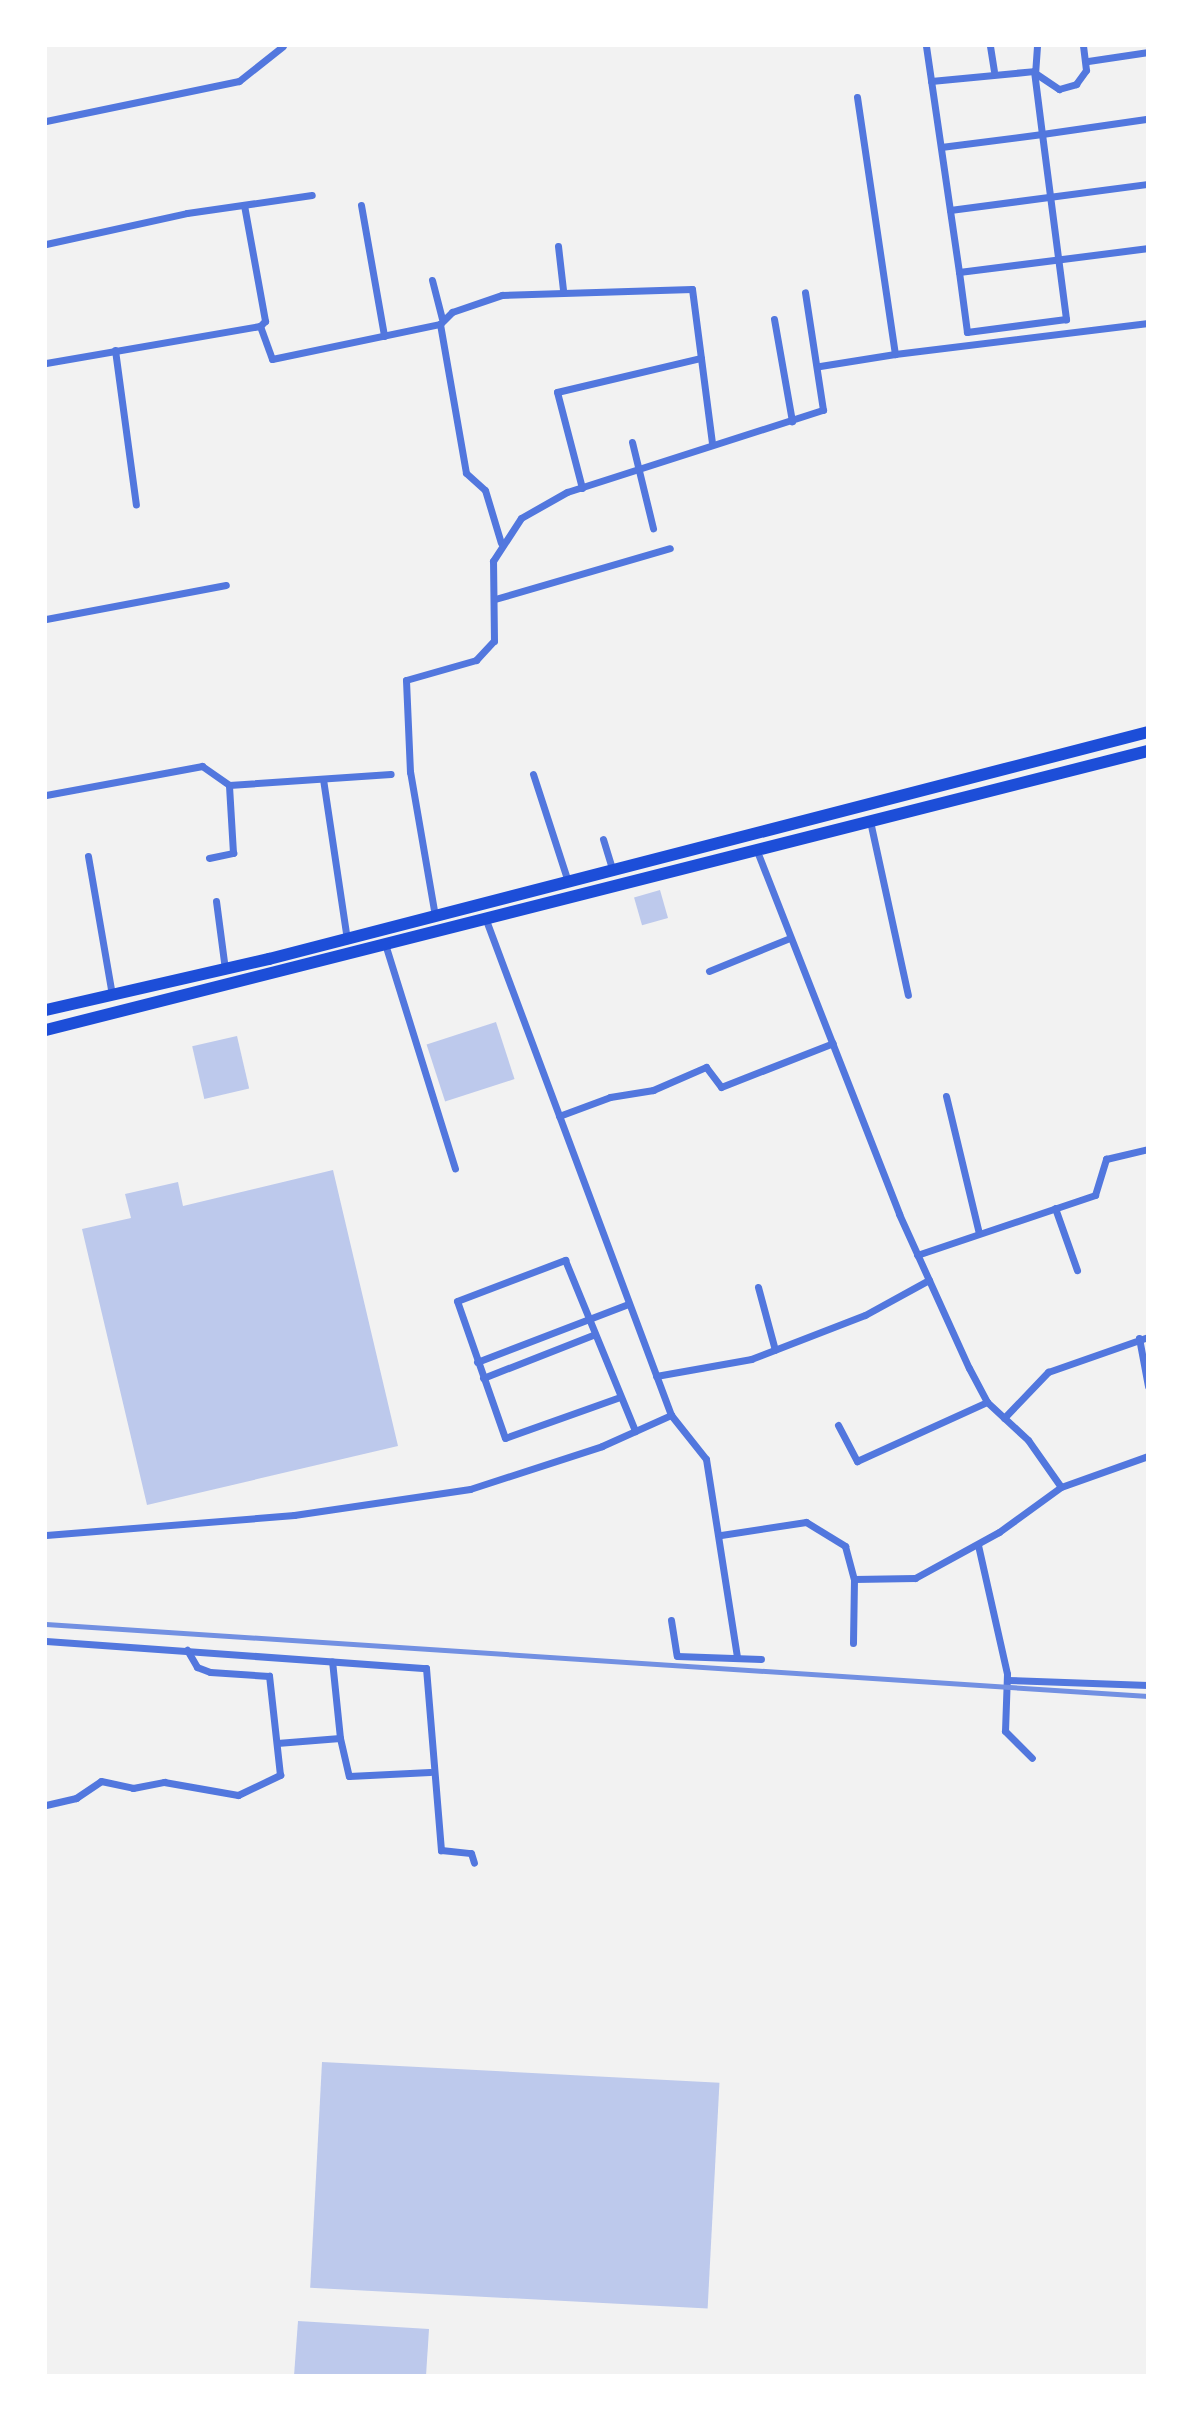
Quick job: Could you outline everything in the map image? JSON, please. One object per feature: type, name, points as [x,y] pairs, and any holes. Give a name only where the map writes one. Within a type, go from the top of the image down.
[{"type":"highway","points":[[46,1010],[347,940],[1147,732]]},
{"type":"highway","points":[[46,1030],[386,947],[1147,751]]},
{"type":"street","points":[[46,121],[239,81],[283,46]]},
{"type":"street","points":[[926,46],[967,332],[1066,319],[1034,71],[1037,46]]},
{"type":"street","points":[[990,46],[994,71]]},
{"type":"street","points":[[931,82],[994,71],[1034,71],[1050,87],[1068,88],[1082,78],[1088,61],[1083,46]]},
{"type":"street","points":[[1126,46],[1127,55]]},
{"type":"street","points":[[1088,61],[1147,52]]},
{"type":"street","points":[[858,97],[895,354]]},
{"type":"street","points":[[941,147],[1146,119]]},
{"type":"street","points":[[950,210],[1147,184]]},
{"type":"street","points":[[46,244],[244,205],[313,195]]},
{"type":"street","points":[[46,363],[260,326],[265,321],[244,205]]},
{"type":"street","points":[[361,205],[384,335]]},
{"type":"street","points":[[558,246],[563,290]]},
{"type":"street","points":[[959,272],[1147,248]]},
{"type":"street","points":[[432,280],[466,473],[485,490],[500,543]]},
{"type":"street","points":[[260,326],[269,356],[276,360],[441,321],[502,295],[563,290],[692,289],[712,443]]},
{"type":"street","points":[[435,917],[420,844],[404,688],[412,676],[486,652],[494,642],[493,561],[500,543],[521,518],[582,488],[640,472],[712,443],[823,410],[820,366],[805,292]]},
{"type":"street","points":[[774,319],[792,421]]},
{"type":"street","points":[[820,366],[895,354],[1147,323]]},
{"type":"street","points":[[116,350],[136,505]]},
{"type":"street","points":[[582,488],[559,407],[560,388],[701,358]]},
{"type":"street","points":[[632,442],[653,528]]},
{"type":"street","points":[[495,599],[670,548]]},
{"type":"street","points":[[46,619],[226,585]]},
{"type":"street","points":[[46,795],[202,766],[229,785],[391,774]]},
{"type":"street","points":[[533,774],[568,882]]},
{"type":"street","points":[[323,779],[347,940]]},
{"type":"street","points":[[209,858],[233,853],[229,785]]},
{"type":"street","points":[[870,821],[908,995]]},
{"type":"street","points":[[603,839],[613,871]]},
{"type":"street","points":[[757,851],[917,1255],[987,1402],[1028,1440],[1060,1487]]},
{"type":"street","points":[[88,856],[112,996]]},
{"type":"street","points":[[216,901],[225,969]]},
{"type":"street","points":[[486,920],[671,1415],[706,1459],[720,1535],[737,1658]]},
{"type":"street","points":[[709,971],[790,938]]},
{"type":"street","points":[[386,947],[455,1169]]},
{"type":"street","points":[[559,1116],[706,1067],[721,1087],[833,1043]]},
{"type":"street","points":[[946,1096],[979,1233]]},
{"type":"street","points":[[917,1255],[1095,1195],[1106,1159],[1147,1149]]},
{"type":"street","points":[[1055,1208],[1077,1270]]},
{"type":"street","points":[[620,1398],[509,1440],[477,1362],[457,1301],[562,1259],[635,1431]]},
{"type":"street","points":[[656,1376],[775,1350],[865,1315],[929,1280]]},
{"type":"street","points":[[758,1287],[775,1350]]},
{"type":"street","points":[[477,1362],[628,1304]]},
{"type":"street","points":[[483,1378],[595,1335]]},
{"type":"street","points":[[1004,1418],[1048,1372],[1143,1338],[1147,1386]]},
{"type":"street","points":[[838,1425],[857,1461],[987,1402]]},
{"type":"street","points":[[46,1535],[293,1515],[470,1489],[635,1431],[671,1415]]},
{"type":"street","points":[[854,1579],[908,1580],[978,1545],[1060,1487],[1147,1457]]},
{"type":"street","points":[[720,1535],[813,1523],[848,1549],[854,1579],[853,1643]]},
{"type":"street","points":[[978,1545],[997,1607],[1007,1680],[1005,1731],[1032,1758]]},
{"type":"street","points":[[671,1620],[677,1656],[761,1658]]},
{"type":"street","points":[[46,1641],[426,1668],[430,1772],[442,1853],[471,1853],[474,1863]]},
{"type":"street","points":[[46,1805],[76,1798],[101,1781],[247,1793],[280,1775],[269,1676],[210,1672],[197,1667],[187,1650]]},
{"type":"street","points":[[332,1661],[341,1738],[349,1776],[430,1772]]},
{"type":"street","points":[[1007,1680],[1147,1685]]},
{"type":"street","points":[[277,1743],[341,1738]]},
{"type":"building","points":[[660,890],[668,918],[642,925],[634,897]]},
{"type":"building","points":[[496,1022],[515,1079],[445,1102],[427,1045]]},
{"type":"building","points":[[237,1036],[249,1089],[204,1099],[192,1046]]},
{"type":"building","points":[[333,1170],[398,1446],[147,1505],[82,1229],[131,1218],[125,1194],[178,1182],[183,1206]]},
{"type":"building","points":[[322,2062],[719,2083],[708,2309],[310,2288]]},
{"type":"building","points":[[298,2321],[429,2329],[426,2376],[294,2376]]},
{"type":"railway","points":[[46,1624],[1148,1696]]}]
